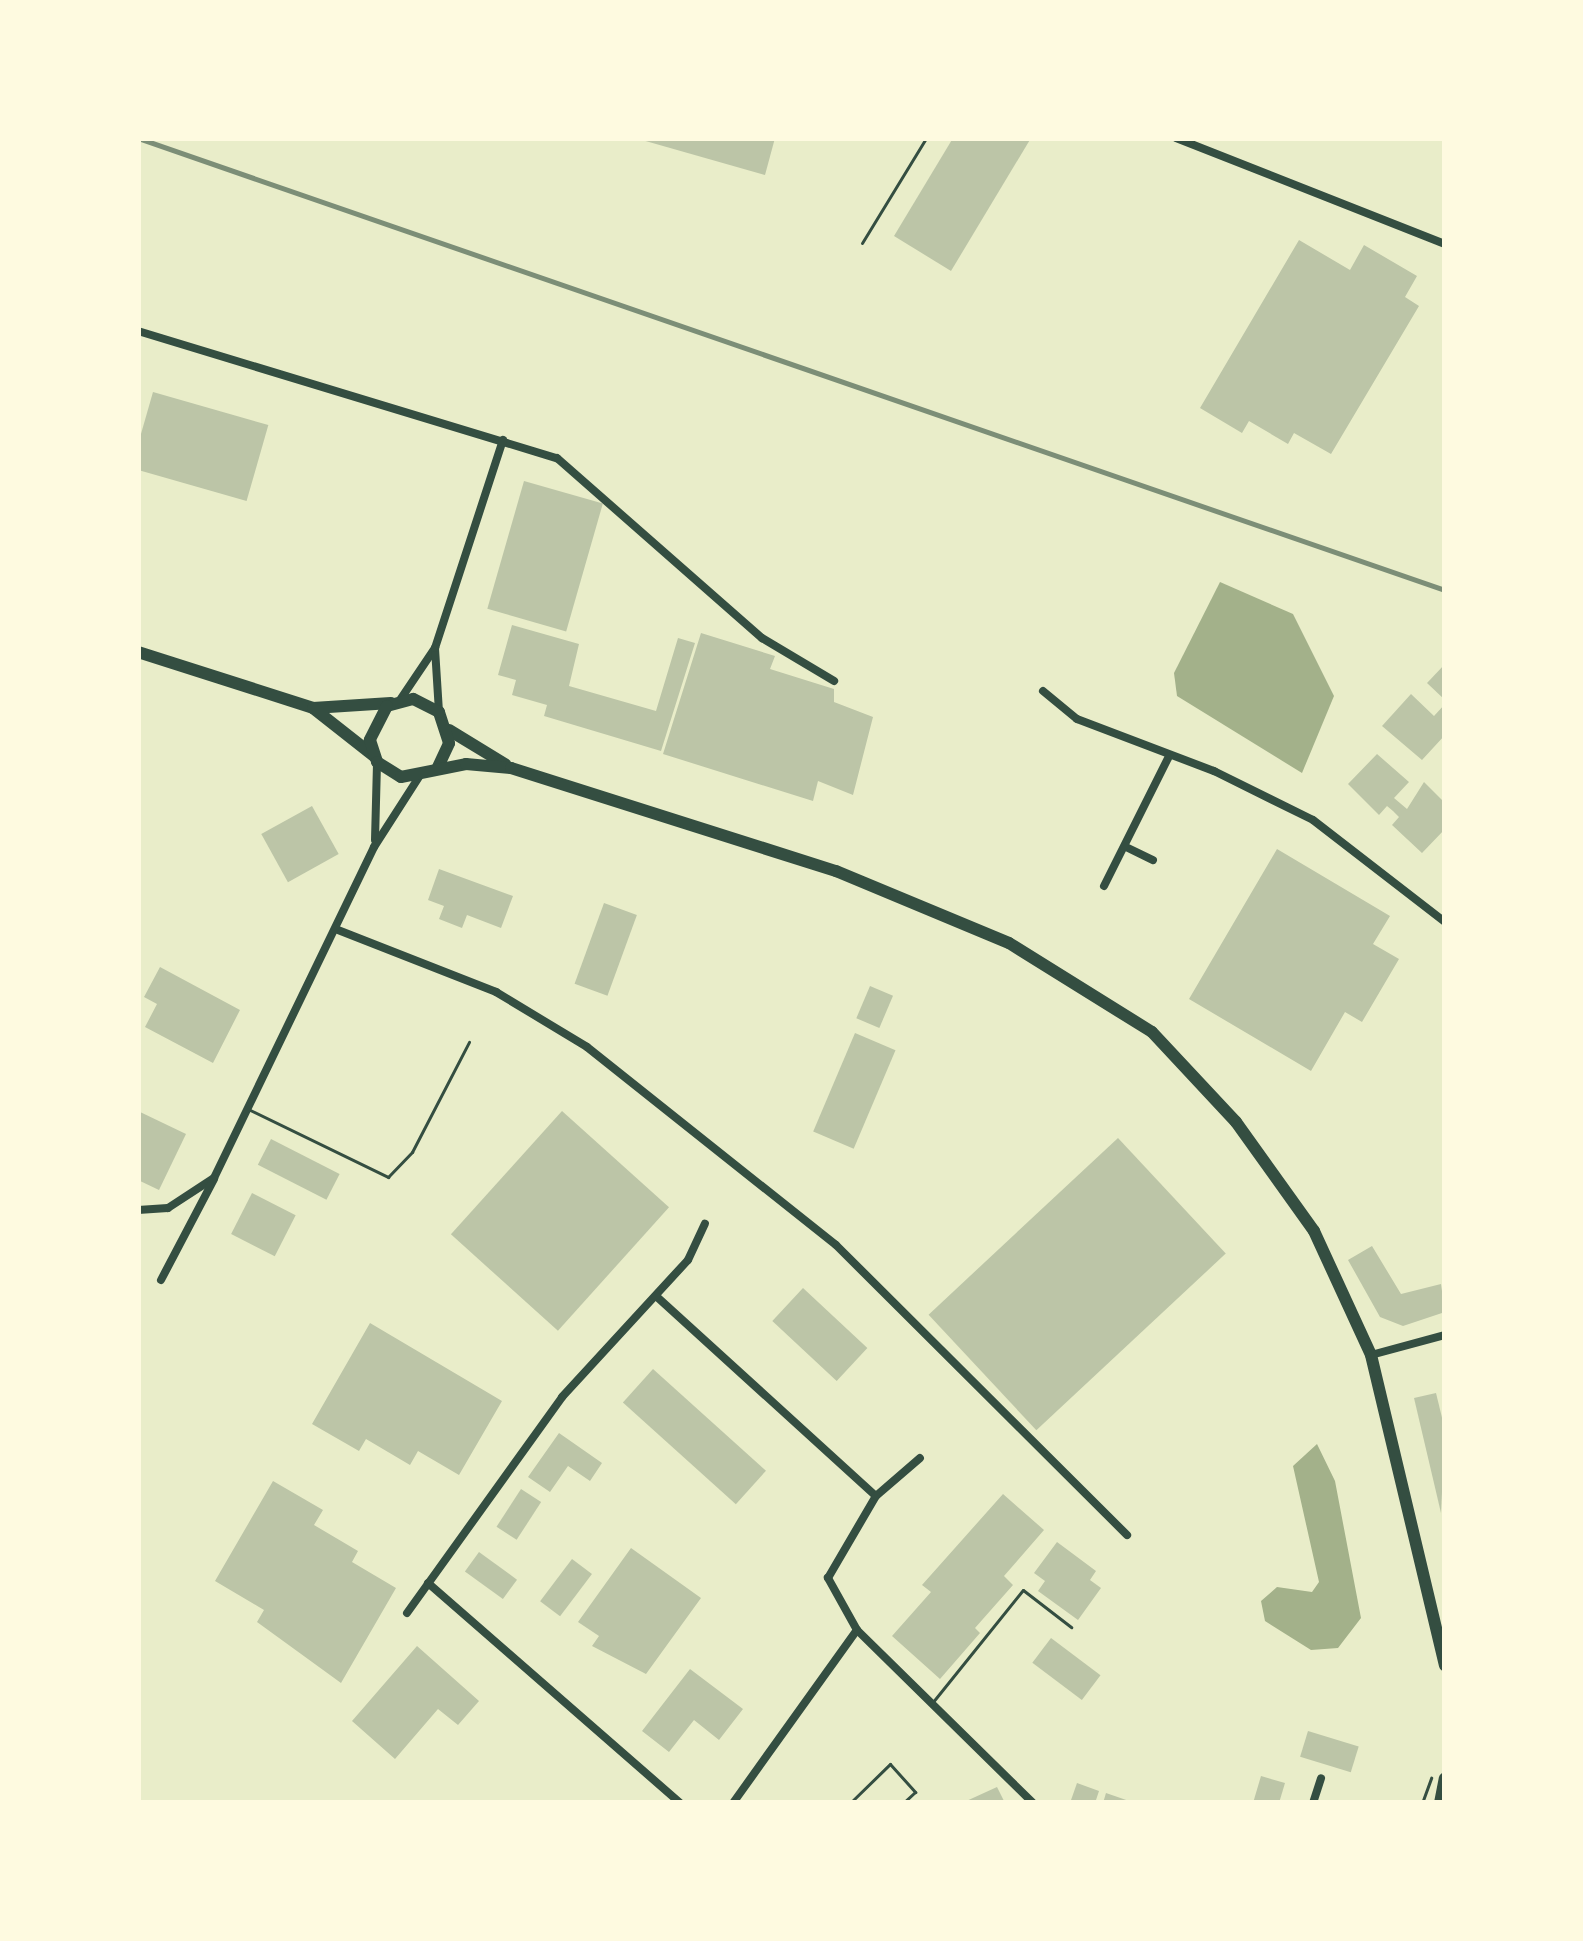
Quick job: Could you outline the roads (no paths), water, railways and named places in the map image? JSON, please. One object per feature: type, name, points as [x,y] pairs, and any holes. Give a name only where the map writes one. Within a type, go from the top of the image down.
[{"type":"highway","points":[[138,652],[313,708],[376,760],[419,777],[438,767],[511,768]]},
{"type":"highway","points":[[313,708],[397,701],[440,712],[448,730],[511,768],[930,907],[1065,974],[1152,1032],[1236,1122],[1314,1231],[1371,1354],[1445,1665]]},
{"type":"highway","points":[[376,760],[372,726],[397,701]]},
{"type":"highway","points":[[438,767],[448,730]]},
{"type":"highway","points":[[1440,1803],[1445,1778]]},
{"type":"street","points":[[1176,138],[1445,244]]},
{"type":"street","points":[[138,331],[557,458],[762,638],[834,681]]},
{"type":"street","points":[[397,701],[435,648],[503,440]]},
{"type":"street","points":[[435,648],[440,712]]},
{"type":"street","points":[[1043,691],[1077,719],[1313,820],[1445,922]]},
{"type":"street","points":[[1104,886],[1169,755]]},
{"type":"street","points":[[374,847],[376,760]]},
{"type":"street","points":[[161,1280],[338,930],[374,847],[419,777]]},
{"type":"street","points":[[1126,847],[1153,860]]},
{"type":"street","points":[[338,930],[496,992],[587,1047],[836,1245],[1127,1535]]},
{"type":"street","points":[[138,1210],[168,1208],[214,1178]]},
{"type":"street","points":[[407,1613],[562,1396],[656,1296],[705,1224]]},
{"type":"street","points":[[656,1296],[876,1496]]},
{"type":"street","points":[[1371,1354],[1445,1335]]},
{"type":"street","points":[[920,1458],[876,1496],[828,1578],[857,1630],[1033,1803]]},
{"type":"street","points":[[428,1583],[680,1803]]},
{"type":"street","points":[[733,1803],[857,1630]]},
{"type":"street","points":[[1312,1803],[1321,1778]]},
{"type":"lane","points":[[862,243],[926,138]]},
{"type":"lane","points":[[247,1108],[388,1177],[412,1152],[469,1042]]},
{"type":"lane","points":[[930,1705],[1023,1591],[1071,1627]]},
{"type":"lane","points":[[850,1803],[890,1764],[915,1792],[903,1803]]},
{"type":"railway","points":[[138,138],[1445,590]]}]
